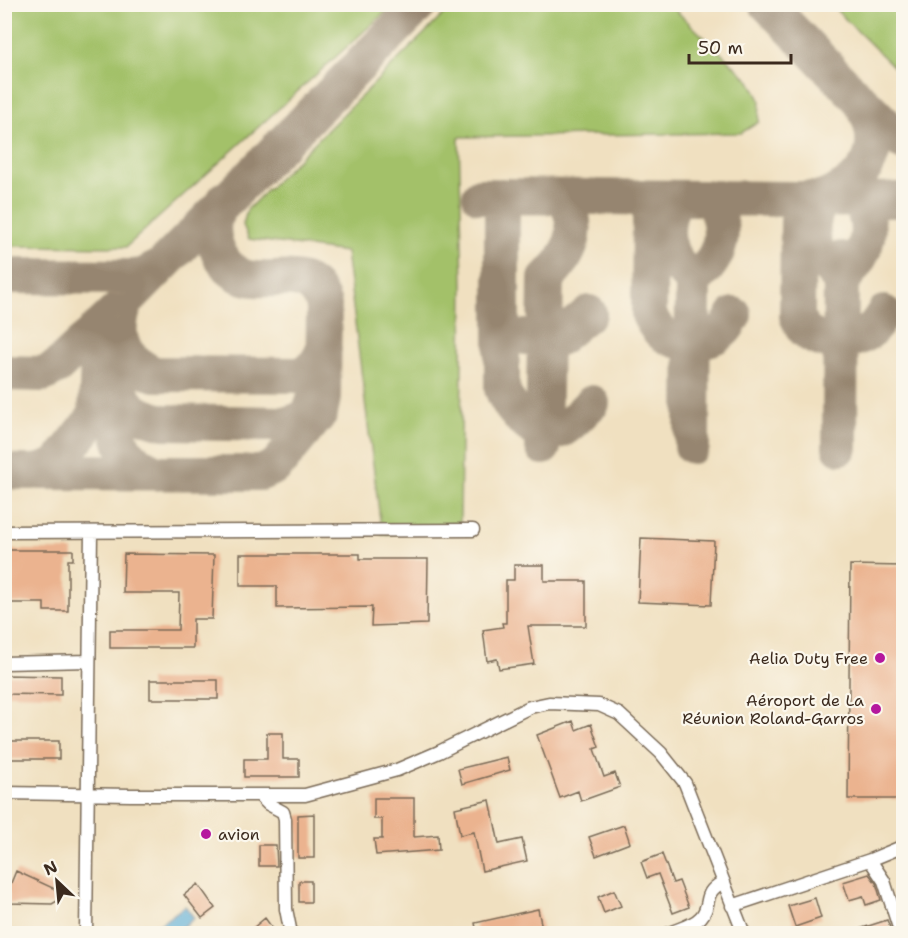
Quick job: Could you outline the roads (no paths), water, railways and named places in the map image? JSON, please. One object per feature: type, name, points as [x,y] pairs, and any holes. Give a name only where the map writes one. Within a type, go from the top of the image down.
[{"type":"street","points":[[4,532],[472,530]]},
{"type":"street","points":[[86,933],[92,532]]},
{"type":"street","points":[[4,663],[89,661]]},
{"type":"street","points":[[4,792],[305,795],[397,770],[530,707],[549,703],[599,705],[619,714],[661,753],[685,783],[744,933]]},
{"type":"street","points":[[259,795],[268,804],[283,812],[285,819],[286,909],[291,933]]},
{"type":"street","points":[[732,906],[870,860],[903,846]]},
{"type":"street","points":[[870,860],[884,881],[901,933]]},
{"type":"street","points":[[667,933],[696,922],[704,915],[708,894],[713,887],[723,882]]},
{"type":"water","points":[[185,906],[194,918],[175,933],[148,933]]},
{"type":"place","name":"Aelia Duty Free","points":[[880,658]]},
{"type":"place","name":"Aéroport de La Réunion Roland-Garros","points":[[876,709]]},
{"type":"place","name":"avion","points":[[206,834]]}]
